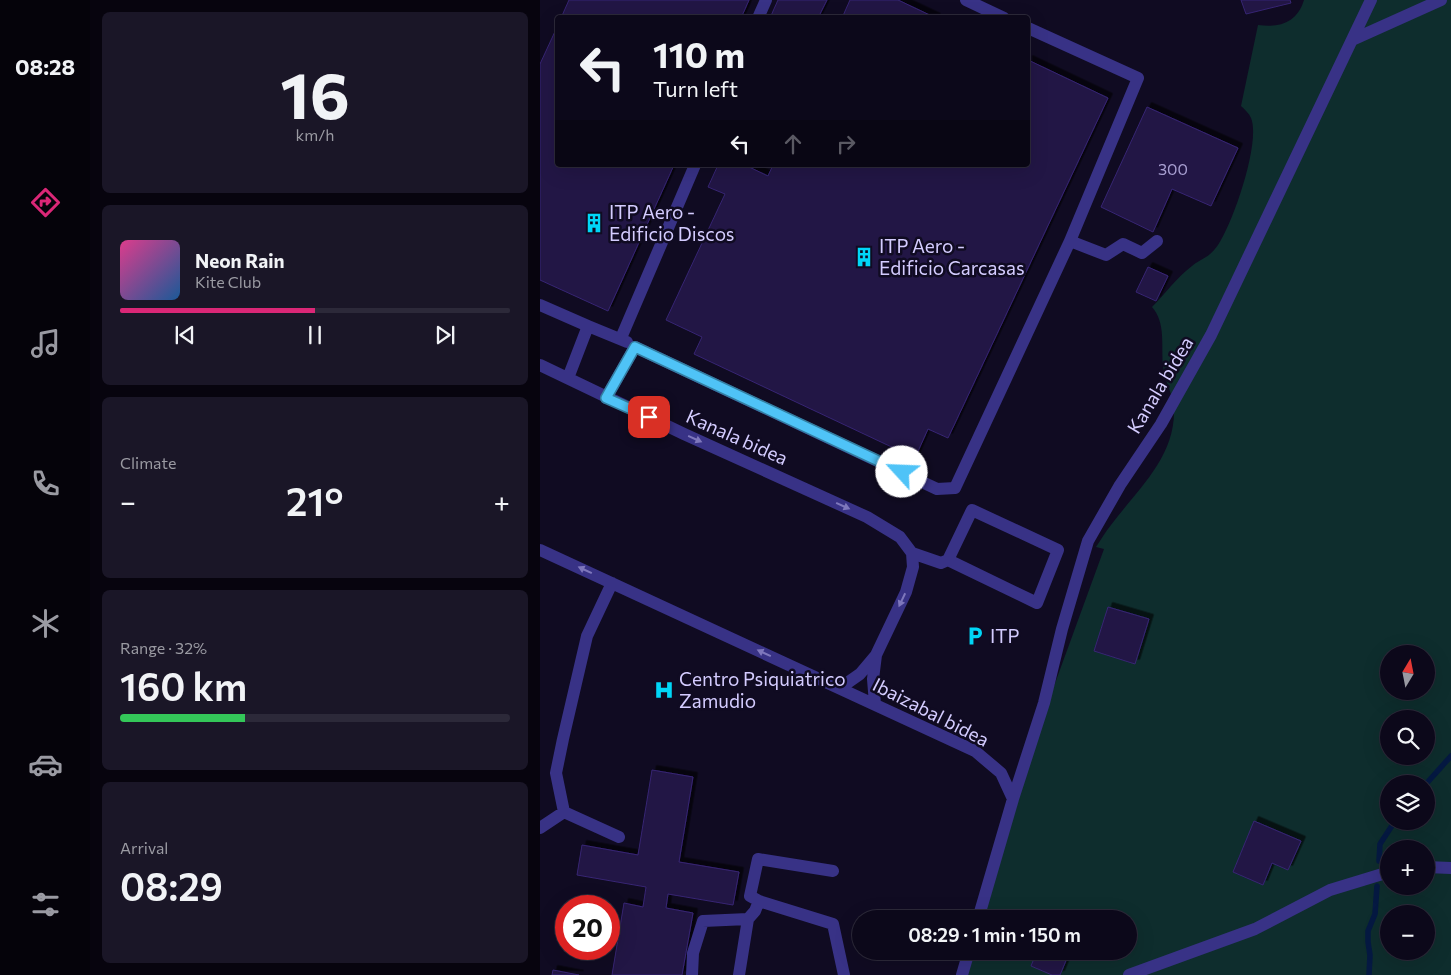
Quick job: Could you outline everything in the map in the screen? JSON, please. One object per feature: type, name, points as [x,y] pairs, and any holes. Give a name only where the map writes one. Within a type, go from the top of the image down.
[{"type":"street","points":[[759,15],[766,0]]},
{"type":"street","points":[[966,0],[998,15]]},
{"type":"street","name":"Kanala bidea","points":[[1013,799],[1044,703],[1062,629],[1088,541],[1120,485],[1161,424],[1211,335],[1371,0]]},
{"type":"street","points":[[1352,40],[1441,0]]},
{"type":"street","points":[[540,305],[620,338],[635,347],[937,489],[955,488],[1070,241],[1138,78],[1030,29]]},
{"type":"street","points":[[620,338],[694,167]]},
{"type":"street","points":[[1070,241],[1106,255],[1123,244],[1142,253],[1157,241]]},
{"type":"street","points":[[568,378],[588,326]]},
{"type":"street","points":[[606,398],[635,347]]},
{"type":"street","name":"Kanala bidea","points":[[540,365],[606,398],[867,517],[900,537],[912,553]]},
{"type":"street","points":[[840,688],[860,674],[876,656],[906,592],[914,566],[912,553],[941,563],[948,560],[972,510],[1058,550],[1037,603],[948,560]]},
{"type":"street","name":"Ibaizabal bidea","points":[[540,550],[974,751],[1001,773],[1013,799]]},
{"type":"street","points":[[564,812],[556,773],[563,739],[588,636],[612,583]]},
{"type":"street","points":[[875,704],[873,679],[876,656]]},
{"type":"street","points":[[981,910],[1013,799]]},
{"type":"street","points":[[540,828],[564,812]]},
{"type":"street","points":[[564,812],[619,838]]},
{"type":"street","points":[[833,871],[758,859],[750,896],[759,901],[833,924],[844,975]]},
{"type":"street","points":[[1435,867],[1451,868]]},
{"type":"street","points":[[1129,975],[1255,929],[1330,890],[1380,875]]},
{"type":"street","points":[[739,975],[748,919],[755,911],[759,901]]},
{"type":"street","points":[[692,975],[693,952],[703,921],[748,919]]},
{"type":"street","points":[[962,975],[966,960]]},
{"type":"green space","points":[[1304,0],[1451,0],[1451,975],[965,975],[969,960],[1137,960],[1137,910],[982,910],[1011,804],[1104,549],[1096,547],[1153,472],[1168,443],[1173,427],[1174,404],[1164,372],[1161,327],[1152,307],[1176,280],[1211,253],[1224,234],[1244,182],[1252,145],[1253,129],[1251,118],[1241,106],[1258,25],[1273,26],[1292,19],[1297,14]]},
{"type":"building","points":[[569,0],[749,0],[742,15],[562,15]]},
{"type":"building","points":[[778,0],[827,0],[820,15],[771,15]]},
{"type":"building","points":[[850,0],[898,0],[930,15],[843,15]]},
{"type":"building","points":[[1241,0],[1290,0],[1291,3],[1246,14]]},
{"type":"building","name":"ITP Aero - Edificio Discos","points":[[555,32],[555,167],[673,167],[608,311],[540,280],[540,64]]},
{"type":"building","name":"ITP Aero - Edificio Carcasas","points":[[1030,61],[1108,98],[948,438],[928,429],[915,458],[694,354],[702,337],[666,320],[725,194],[708,187],[717,167],[749,167],[768,176],[772,167],[1030,167]]},
{"type":"building","points":[[1147,107],[1238,148],[1211,206],[1172,189],[1153,232],[1101,207]]},
{"type":"building","points":[[1148,267],[1168,276],[1156,301],[1136,292]]},
{"type":"building","points":[[1108,607],[1149,619],[1135,664],[1094,651]]},
{"type":"building","points":[[652,770],[693,777],[679,862],[739,872],[733,905],[668,894],[666,908],[693,913],[682,975],[612,975],[614,960],[620,960],[620,927],[624,903],[643,907],[646,887],[577,875],[582,845],[638,855]]},
{"type":"building","points":[[1254,821],[1301,841],[1288,870],[1272,863],[1263,885],[1233,872]]},
{"type":"building","points":[[1033,960],[1066,960],[1060,975],[1052,975],[1031,966]]},
{"type":"building","points":[[553,970],[579,975],[552,975]]},
{"type":"waterway","points":[[1434,775],[1451,756]]},
{"type":"waterway","points":[[1379,861],[1380,844],[1389,830]]},
{"type":"waterway","points":[[1369,975],[1368,931],[1375,914],[1377,886]]},
{"type":"place","name":"ITP Aero - Edificio Discos","points":[[594,223]]},
{"type":"place","name":"ITP Aero - Edificio Carcasas","points":[[864,257]]},
{"type":"place","name":"ITP","points":[[975,636]]},
{"type":"place","name":"Centro Psiquiatrico Zamudio","points":[[664,690]]},
{"type":"route","points":[[649,417],[606,398],[635,347],[902,472]]}]
